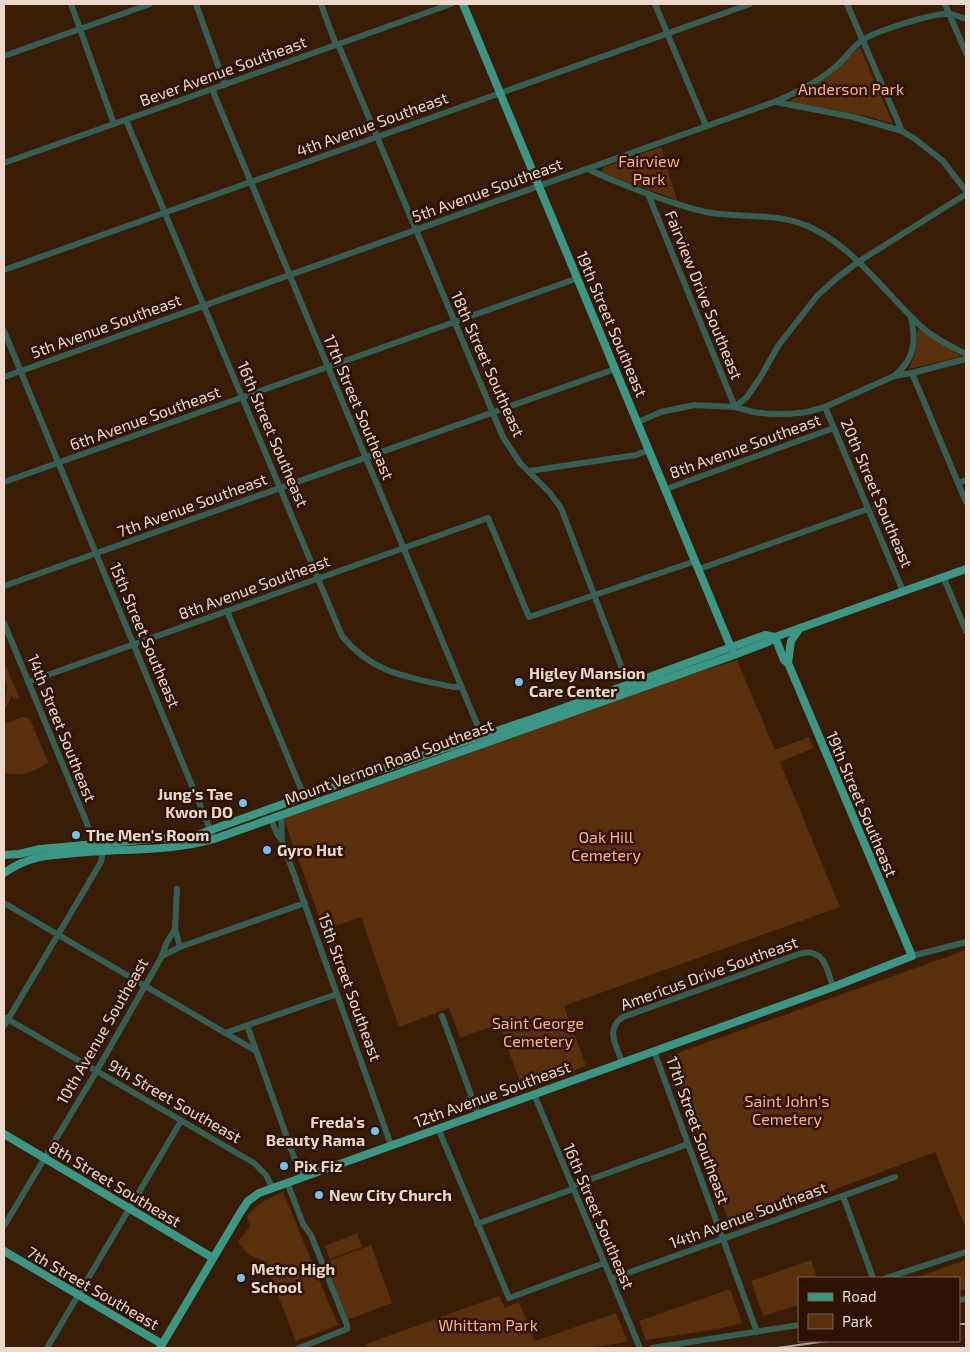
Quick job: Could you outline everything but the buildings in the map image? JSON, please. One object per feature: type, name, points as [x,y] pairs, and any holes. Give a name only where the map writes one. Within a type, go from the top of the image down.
[{"type":"main road","name":"19th Street Southeast","points":[[463,4],[732,651]]},
{"type":"main road","name":"Mount Vernon Road Southeast","points":[[4,873],[39,856],[197,844],[214,839],[732,651],[765,635],[775,637],[966,569]]},
{"type":"main road","points":[[788,663],[791,641],[801,627]]},
{"type":"main road","name":"19th Street Southeast","points":[[775,637],[784,660],[788,663],[912,956]]},
{"type":"main road","name":"Mount Vernon Road Southeast","points":[[6,855],[40,849],[196,834],[628,684],[732,651]]},
{"type":"main road","points":[[270,819],[279,811],[309,800],[326,788]]},
{"type":"main road","name":"12th Avenue Southeast","points":[[163,1347],[244,1207],[259,1193],[833,987],[912,956]]},
{"type":"main road","name":"8th Street Southeast","points":[[4,1134],[213,1258]]},
{"type":"main road","name":"7th Street Southeast","points":[[4,1251],[163,1347]]},
{"type":"street","points":[[71,4],[114,124]]},
{"type":"street","points":[[4,56],[150,4]]},
{"type":"street","points":[[196,4],[225,85]]},
{"type":"street","name":"18th Street Southeast","points":[[321,4],[492,412],[508,445],[520,463],[550,493],[561,508],[628,684]]},
{"type":"street","name":"Bever Avenue Southeast","points":[[4,163],[451,4]]},
{"type":"street","points":[[655,4],[706,126]]},
{"type":"street","name":"4th Avenue Southeast","points":[[4,270],[750,4]]},
{"type":"street","points":[[847,4],[902,131]]},
{"type":"street","points":[[945,4],[966,54]]},
{"type":"street","name":"5th Avenue Southeast","points":[[4,377],[774,102],[818,80],[834,68],[862,40],[913,20],[949,14],[966,19]]},
{"type":"street","name":"17th Street Southeast","points":[[212,89],[482,736]]},
{"type":"street","points":[[735,407],[747,397],[778,346],[817,296],[858,262],[966,192],[942,161],[922,144],[902,131],[853,117],[774,102]]},
{"type":"street","name":"16th Street Southeast","points":[[126,120],[342,636],[377,667],[453,687],[461,687]]},
{"type":"street","points":[[588,169],[605,178],[648,194],[704,212],[778,217],[797,222],[829,239],[858,262],[925,329],[940,340],[966,354]]},
{"type":"street","name":"Fairview Drive Southeast","points":[[648,194],[735,407]]},
{"type":"street","name":"6th Avenue Southeast","points":[[4,482],[578,278]]},
{"type":"street","points":[[638,422],[662,412],[694,405],[735,407],[753,412],[789,414],[825,407],[894,376],[904,368],[911,357],[914,332],[911,316]]},
{"type":"street","name":"15th Street Southeast","points":[[4,331],[214,839]]},
{"type":"street","points":[[894,376],[966,359]]},
{"type":"street","name":"7th Avenue Southeast","points":[[4,586],[615,369]]},
{"type":"street","points":[[912,373],[966,502]]},
{"type":"street","name":"20th Street Southeast","points":[[825,407],[903,591]]},
{"type":"street","name":"8th Avenue Southeast","points":[[666,489],[834,428]]},
{"type":"street","name":"8th Avenue Southeast","points":[[529,472],[636,455],[649,450]]},
{"type":"street","points":[[958,483],[966,480]]},
{"type":"street","points":[[699,569],[868,509]]},
{"type":"street","name":"8th Avenue Southeast","points":[[28,682],[488,518],[529,617],[594,596]]},
{"type":"street","points":[[594,596],[696,561]]},
{"type":"street","points":[[943,576],[966,631]]},
{"type":"street","points":[[227,611],[304,796]]},
{"type":"street","name":"14th Street Southeast","points":[[4,623],[93,838],[94,845]]},
{"type":"street","name":"15th Street Southeast","points":[[281,815],[282,840],[391,1145]]},
{"type":"street","name":"15th Street Southeast","points":[[270,819],[282,840]]},
{"type":"street","points":[[4,1026],[6,1018],[101,862],[103,850]]},
{"type":"street","points":[[177,889],[175,929],[180,947]]},
{"type":"street","name":"10th Avenue Southeast","points":[[4,1226],[96,1072],[162,956],[180,947],[305,903]]},
{"type":"street","points":[[4,904],[256,1051]]},
{"type":"street","points":[[162,956],[166,944],[175,929]]},
{"type":"street","name":"12th Avenue Southeast","points":[[912,956],[966,942]]},
{"type":"street","name":"Americus Drive Southeast","points":[[622,1062],[613,1036],[613,1029],[616,1022],[623,1017],[802,953],[810,952],[817,954],[822,959],[833,987]]},
{"type":"street","points":[[225,1033],[338,994]]},
{"type":"street","points":[[442,1016],[478,1114]]},
{"type":"street","name":"9th Street Southeast","points":[[6,1018],[254,1163],[266,1175],[272,1187]]},
{"type":"street","points":[[247,1025],[301,1177]]},
{"type":"street","name":"17th Street Southeast","points":[[654,1050],[756,1332]]},
{"type":"street","name":"16th Street Southeast","points":[[534,1094],[640,1348]]},
{"type":"street","points":[[47,1348],[181,1121]]},
{"type":"street","points":[[438,1128],[508,1298],[604,1263]]},
{"type":"street","points":[[477,1224],[688,1144]]},
{"type":"street","name":"14th Avenue Southeast","points":[[611,1279],[895,1177]]},
{"type":"street","points":[[286,1182],[301,1219],[311,1235],[347,1324],[347,1329],[299,1348]]},
{"type":"street","points":[[843,1196],[873,1277]]},
{"type":"street","points":[[889,1277],[966,1252]]},
{"type":"street","points":[[652,1348],[798,1325]]},
{"type":"green space","name":"Anderson Park","points":[[860,47],[893,124],[867,116],[791,103],[791,100],[830,75]]},
{"type":"green space","name":"Fairview Park","points":[[661,147],[677,200],[603,173],[604,167]]},
{"type":"green space","points":[[919,329],[960,355],[959,357],[909,369],[915,354],[917,331]]},
{"type":"green space","name":"Oak Hill Cemetery","points":[[737,660],[775,750],[809,737],[814,748],[780,762],[840,907],[564,1006],[586,1066],[523,1090],[499,1024],[460,1038],[449,1008],[399,1027],[361,917],[324,930],[284,820],[285,817],[663,683]]},
{"type":"green space","points":[[4,661],[19,698],[14,700],[12,696],[4,711],[7,686],[4,676]]},
{"type":"green space","points":[[23,717],[30,719],[48,762],[27,773],[4,773],[4,724]]},
{"type":"green space","name":"Saint John's Cemetery","points":[[966,950],[966,1229],[935,1152],[731,1228],[669,1056]]},
{"type":"green space","points":[[283,1192],[338,1325],[296,1341],[264,1261],[249,1255],[238,1242],[250,1227],[247,1217],[251,1212],[263,1202]]},
{"type":"green space","points":[[357,1233],[362,1247],[330,1259],[325,1246]]},
{"type":"green space","points":[[371,1245],[392,1303],[347,1320],[326,1262]]},
{"type":"green space","points":[[811,1260],[817,1277],[798,1277],[798,1305],[763,1316],[751,1281]]},
{"type":"green space","points":[[966,1260],[966,1290],[960,1290],[960,1277],[917,1277]]},
{"type":"green space","points":[[730,1289],[742,1323],[718,1329],[646,1340],[639,1321]]},
{"type":"green space","name":"Whittam Park","points":[[499,1296],[505,1308],[519,1302],[535,1341],[616,1313],[628,1342],[588,1348],[368,1348],[366,1344]]},
{"type":"railway","points":[[960,1324],[966,1324]]},
{"type":"railway","points":[[777,1348],[820,1342]]},
{"type":"place","name":"Higley Mansion Care Center","points":[[519,682]]},
{"type":"place","name":"Jung's Tae Kwon DO","points":[[243,803]]},
{"type":"place","name":"The Men's Room","points":[[76,835]]},
{"type":"place","name":"Gyro Hut","points":[[267,850]]},
{"type":"place","name":"Freda's Beauty Rama","points":[[375,1131]]},
{"type":"place","name":"Pix Fiz","points":[[284,1166]]},
{"type":"place","name":"New City Church","points":[[319,1195]]},
{"type":"place","name":"Metro High School","points":[[241,1278]]},
{"type":"park label","name":"Saint George Cemetery","points":[[538,1032]]}]
